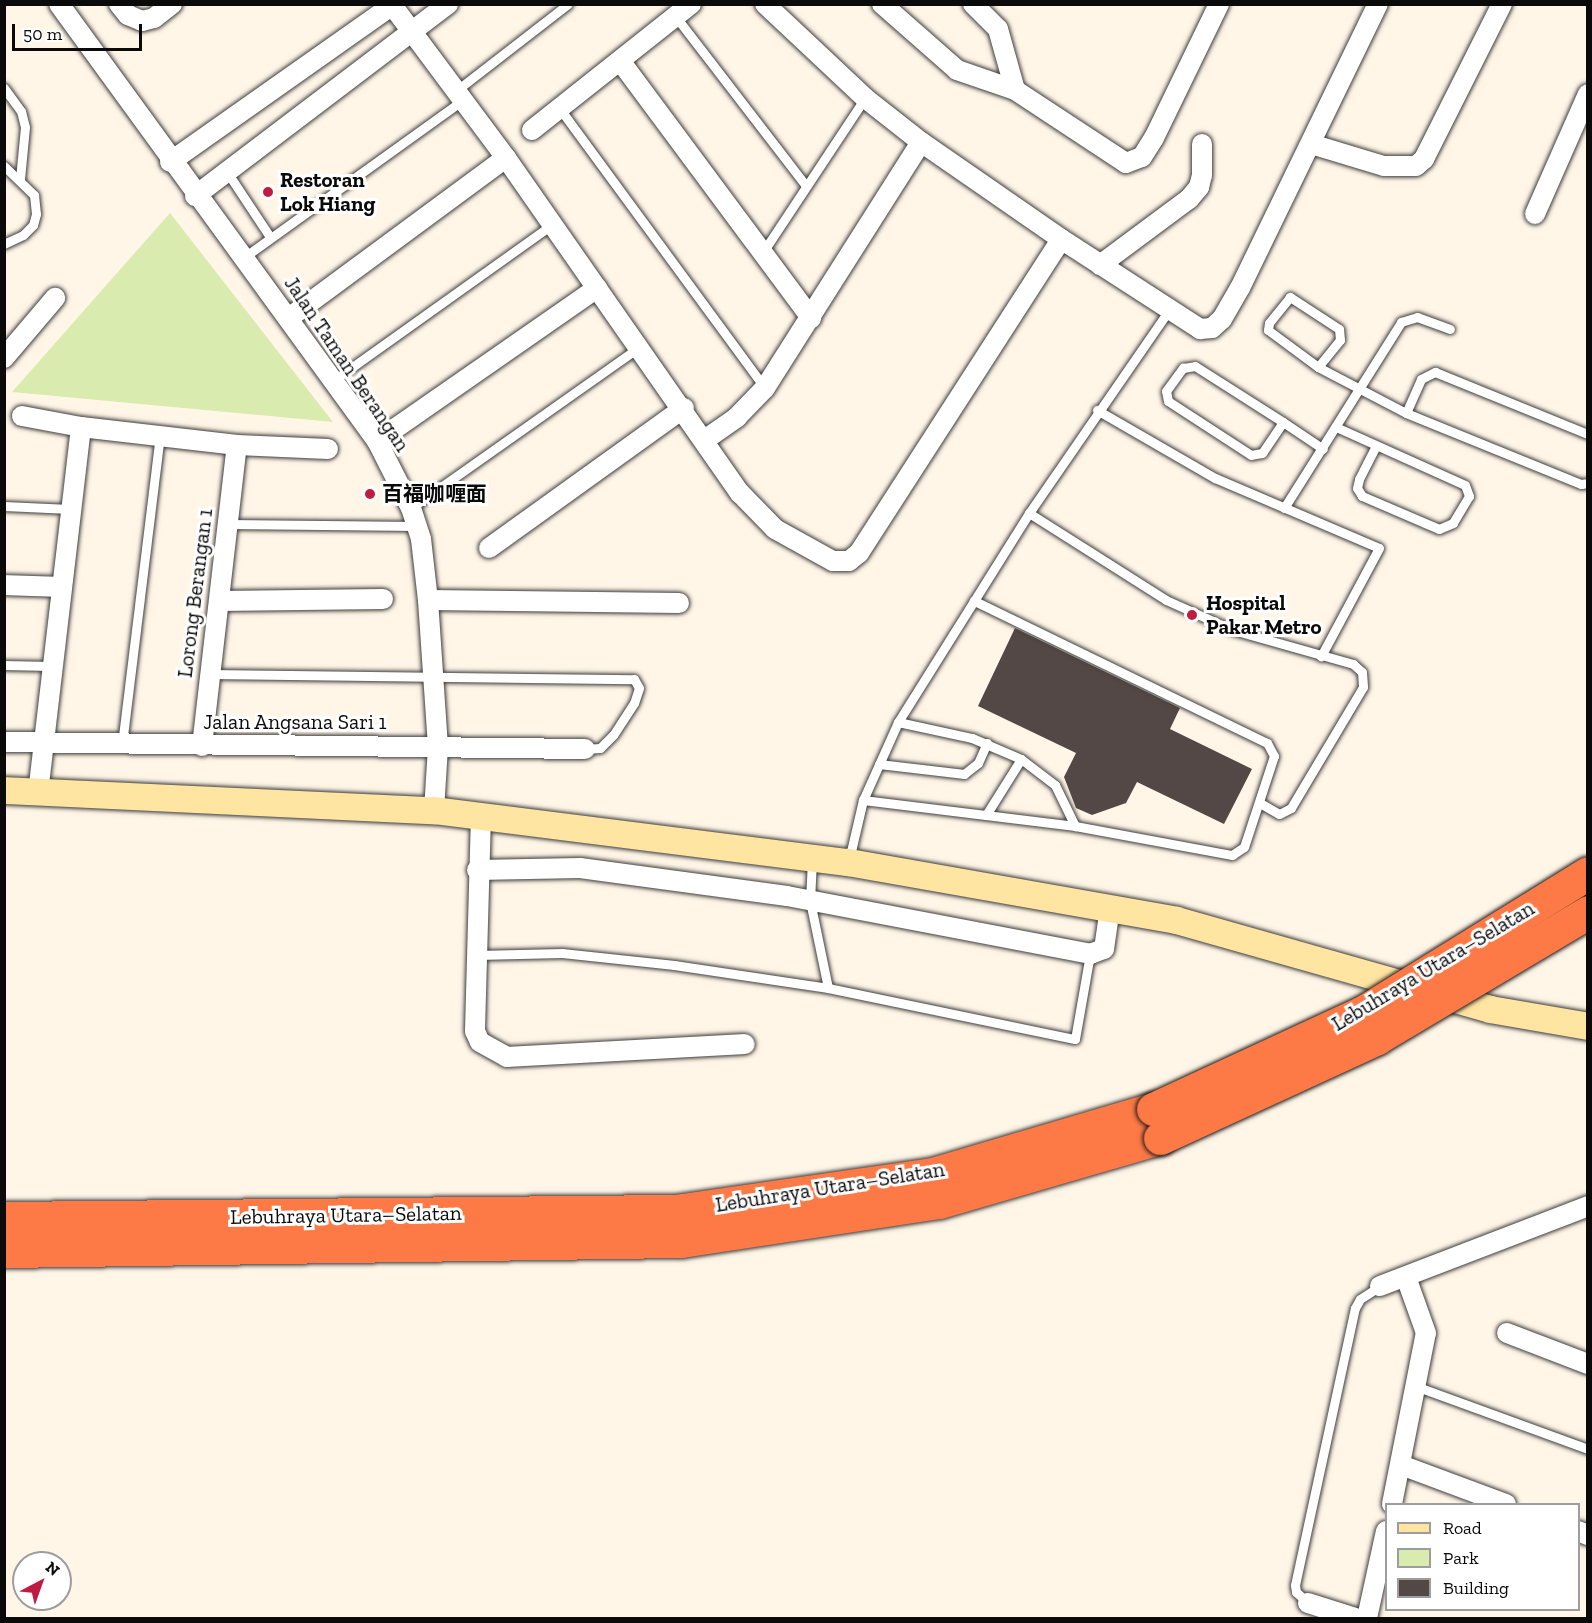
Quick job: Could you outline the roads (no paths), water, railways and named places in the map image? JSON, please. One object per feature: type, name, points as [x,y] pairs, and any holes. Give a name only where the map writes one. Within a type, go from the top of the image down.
[{"type":"highway","name":"Lebuhraya Utara–Selatan","points":[[4,1218],[676,1211],[933,1174],[1156,1123],[1363,1012],[1587,873]]},
{"type":"highway","name":"Lebuhraya Utara–Selatan","points":[[4,1251],[681,1241],[939,1202],[1156,1123],[1377,1038],[1587,912]]},
{"type":"main road","points":[[4,790],[434,810],[848,862],[1110,908],[1241,936],[1490,1009],[1587,1026]]},
{"type":"street","name":"Jalan Taman Berangan","points":[[59,4],[170,162],[290,317],[377,441],[414,517],[428,600],[438,747],[434,810]]},
{"type":"street","points":[[118,4],[128,15],[142,21],[154,18],[172,4]]},
{"type":"street","points":[[195,196],[448,4]]},
{"type":"street","points":[[765,4],[865,98],[921,142],[1061,239],[1168,310],[1200,328],[1212,328],[1222,320],[1311,144],[1378,4]]},
{"type":"street","points":[[882,4],[957,70],[1015,90],[1126,163],[1142,158],[1154,138],[1219,4]]},
{"type":"street","points":[[973,4],[998,29],[1015,90]]},
{"type":"street","points":[[1311,144],[1384,166],[1416,166],[1424,159],[1502,4]]},
{"type":"street","points":[[170,162],[393,5],[640,346],[706,439],[740,493],[775,529],[832,561],[849,561],[859,553],[1061,239]]},
{"type":"street","points":[[532,130],[683,11]]},
{"type":"street","points":[[621,62],[811,318]]},
{"type":"street","points":[[1535,214],[1587,94]]},
{"type":"street","points":[[706,439],[737,417],[765,388],[921,142]]},
{"type":"street","points":[[1100,265],[1171,214],[1199,187],[1202,144]]},
{"type":"street","points":[[290,317],[506,158]]},
{"type":"street","points":[[377,441],[597,288]]},
{"type":"street","points":[[4,358],[55,298]]},
{"type":"street","points":[[489,548],[684,408]]},
{"type":"street","points":[[22,416],[81,427],[237,445],[328,449]]},
{"type":"street","points":[[38,791],[81,427]]},
{"type":"street","name":"Lorong Berangan 1","points":[[202,746],[237,445]]},
{"type":"street","points":[[4,585],[62,587]]},
{"type":"street","points":[[219,601],[383,599]]},
{"type":"street","points":[[428,600],[679,603]]},
{"type":"street","name":"Jalan Angsana Sari 1","points":[[4,742],[585,749]]},
{"type":"street","points":[[481,815],[477,870],[475,1030],[480,1042],[507,1057],[745,1044]]},
{"type":"street","points":[[477,870],[580,868],[810,901],[1090,954],[1104,949],[1110,908]]},
{"type":"street","points":[[1380,1286],[1587,1206]]},
{"type":"street","points":[[1392,1503],[1418,1387],[1426,1333],[1406,1277]]},
{"type":"street","points":[[1507,1334],[1587,1364]]},
{"type":"street","points":[[1401,1466],[1503,1503]]},
{"type":"street","points":[[1367,1618],[1385,1536]]},
{"type":"street","points":[[1308,1603],[1355,1618]]},
{"type":"lane","points":[[243,258],[460,95],[568,4]]},
{"type":"lane","points":[[683,11],[806,186]]},
{"type":"lane","points":[[4,88],[21,111],[25,127],[20,179]]},
{"type":"lane","points":[[763,252],[865,98]]},
{"type":"lane","points":[[560,109],[765,388]]},
{"type":"lane","points":[[4,166],[34,195],[36,213],[33,225],[23,235],[4,244]]},
{"type":"lane","points":[[226,172],[270,237]]},
{"type":"lane","points":[[334,380],[551,225]]},
{"type":"lane","points":[[1318,367],[1340,340],[1339,329],[1290,297],[1269,323],[1268,330],[1318,367],[1406,413],[1581,484],[1587,483]]},
{"type":"lane","points":[[848,862],[863,800],[897,722],[1029,513],[1097,410],[1168,310]]},
{"type":"lane","points":[[1284,508],[1407,317],[1417,317],[1450,329]]},
{"type":"lane","points":[[228,524],[414,517],[640,346]]},
{"type":"lane","points":[[1283,422],[1262,453],[1251,455],[1168,402],[1166,391],[1183,368],[1195,366],[1283,422],[1323,449]]},
{"type":"lane","points":[[1406,413],[1421,379],[1435,372],[1587,434]]},
{"type":"lane","points":[[1097,410],[1215,478],[1379,548],[1321,656]]},
{"type":"lane","points":[[1336,428],[1465,485],[1469,496],[1453,523],[1439,529],[1362,496],[1357,488],[1359,479],[1375,447]]},
{"type":"lane","points":[[122,744],[160,436]]},
{"type":"lane","points":[[4,506],[70,509]]},
{"type":"lane","points":[[1029,513],[1166,600],[1233,630],[1353,664],[1362,672],[1363,687],[1291,808],[1279,814],[1260,803]]},
{"type":"lane","points":[[863,800],[1075,826],[1232,855],[1244,847],[1274,756],[1267,743],[975,601]]},
{"type":"lane","points":[[4,665],[51,666]]},
{"type":"lane","points":[[209,674],[634,679],[639,688],[634,702],[613,735],[600,748],[585,749]]},
{"type":"lane","points":[[897,722],[987,743],[1021,759],[1055,785],[1075,826]]},
{"type":"lane","points":[[879,764],[964,774],[978,763],[987,743]]},
{"type":"lane","points":[[986,815],[1021,759]]},
{"type":"lane","points":[[812,857],[810,901],[828,988]]},
{"type":"lane","points":[[477,955],[562,953],[611,957],[828,988],[1075,1039],[1090,954]]},
{"type":"lane","points":[[1308,1603],[1296,1592],[1295,1584],[1354,1308],[1360,1299],[1380,1286]]},
{"type":"lane","points":[[1418,1387],[1587,1449]]},
{"type":"place","name":"Restoran Lok Hiang","points":[[268,192]]},
{"type":"place","name":"百福咖喱面","points":[[370,494]]},
{"type":"place","name":"Hospital Pakar Metro","points":[[1192,615]]}]
